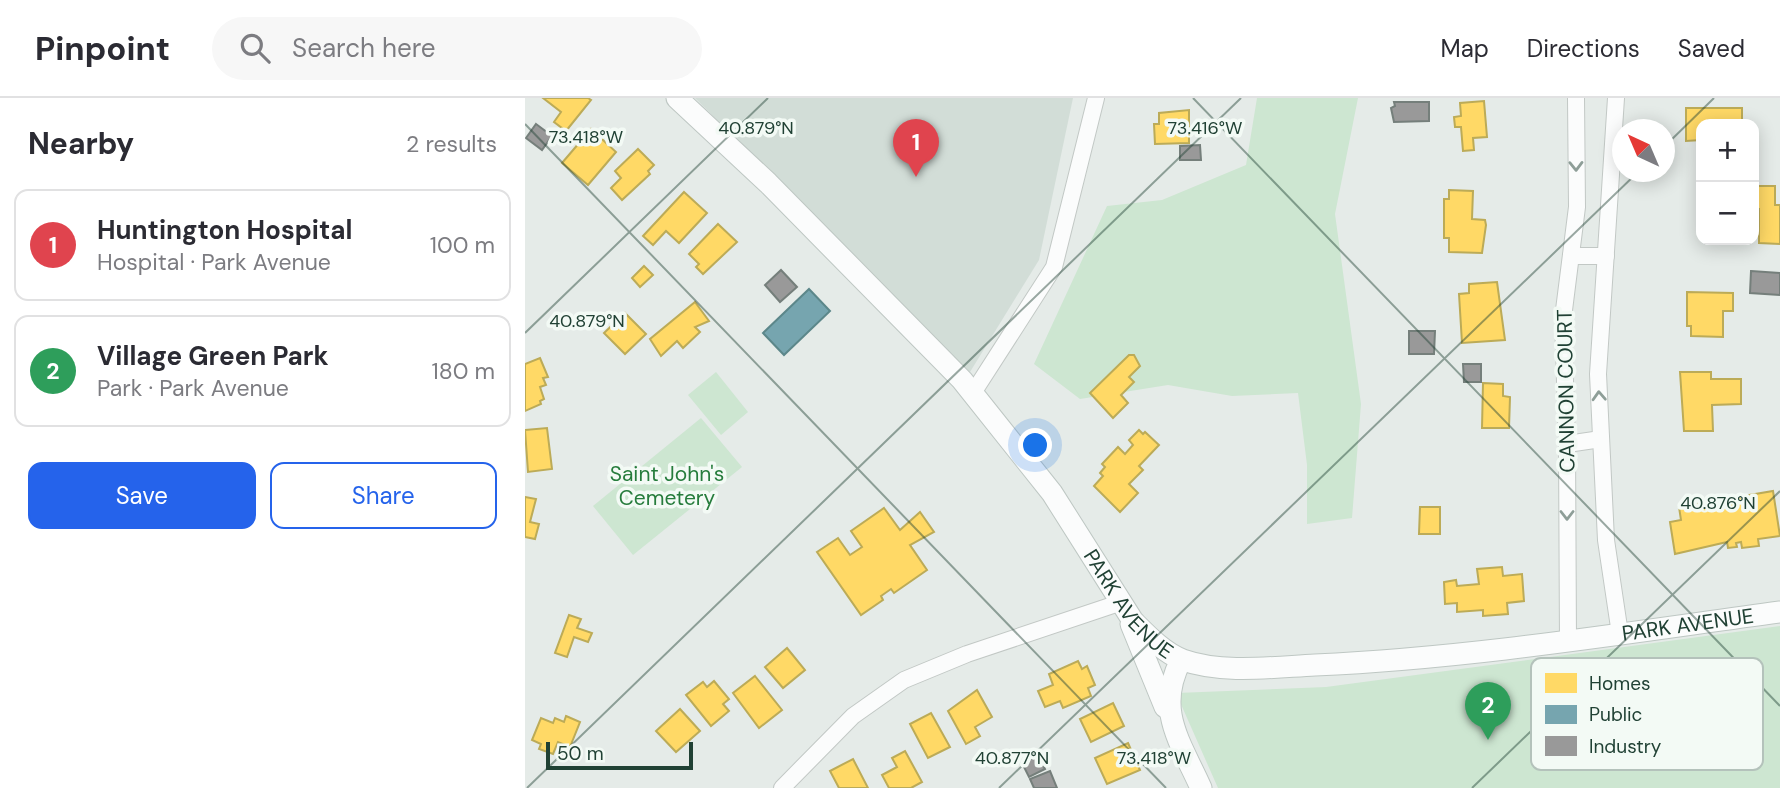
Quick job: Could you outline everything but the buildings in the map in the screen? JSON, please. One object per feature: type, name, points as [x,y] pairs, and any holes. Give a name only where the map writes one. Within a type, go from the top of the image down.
[{"type":"main road","name":"PARK AVENUE","points":[[677,98],[922,337],[1052,493],[1122,602],[1150,638],[1181,660],[1229,666],[1331,664],[1478,653],[1780,612]]},
{"type":"main road","points":[[1122,602],[1197,787]]},
{"type":"main road","points":[[1171,720],[1169,690],[1181,660]]},
{"type":"street","points":[[972,394],[1054,267],[1095,98]]},
{"type":"street","name":"CANNON COURT","points":[[1568,642],[1563,318],[1577,207],[1576,98]]},
{"type":"street","name":"CANNON COURT","points":[[1616,98],[1598,374],[1606,540],[1620,634]]},
{"type":"street","points":[[1571,256],[1606,256]]},
{"type":"street","points":[[1567,444],[1601,439]]},
{"type":"street","points":[[782,788],[853,716],[904,680],[967,654],[1122,602]]},
{"type":"shaded area","points":[[695,98],[1073,98],[1039,260],[970,372]]},
{"type":"green space","points":[[1257,98],[1358,98],[1335,214],[1361,404],[1352,518],[1307,524],[1307,465],[1298,393],[1232,396],[1168,385],[1080,399],[1034,364],[1107,206],[1162,200],[1246,165]]},
{"type":"green space","points":[[716,372],[748,412],[721,435],[688,395]]},
{"type":"green space","name":"Saint John's Cemetery","points":[[701,418],[742,467],[633,555],[593,506]]},
{"type":"green space","points":[[1780,626],[1780,788],[1218,788],[1176,693],[1326,687],[1531,659],[1531,770],[1763,770],[1763,658],[1542,658]]},
{"type":"place","name":"Huntington Hospital","points":[[916,177]]},
{"type":"place","name":"Village Green Park","points":[[1488,740]]}]
